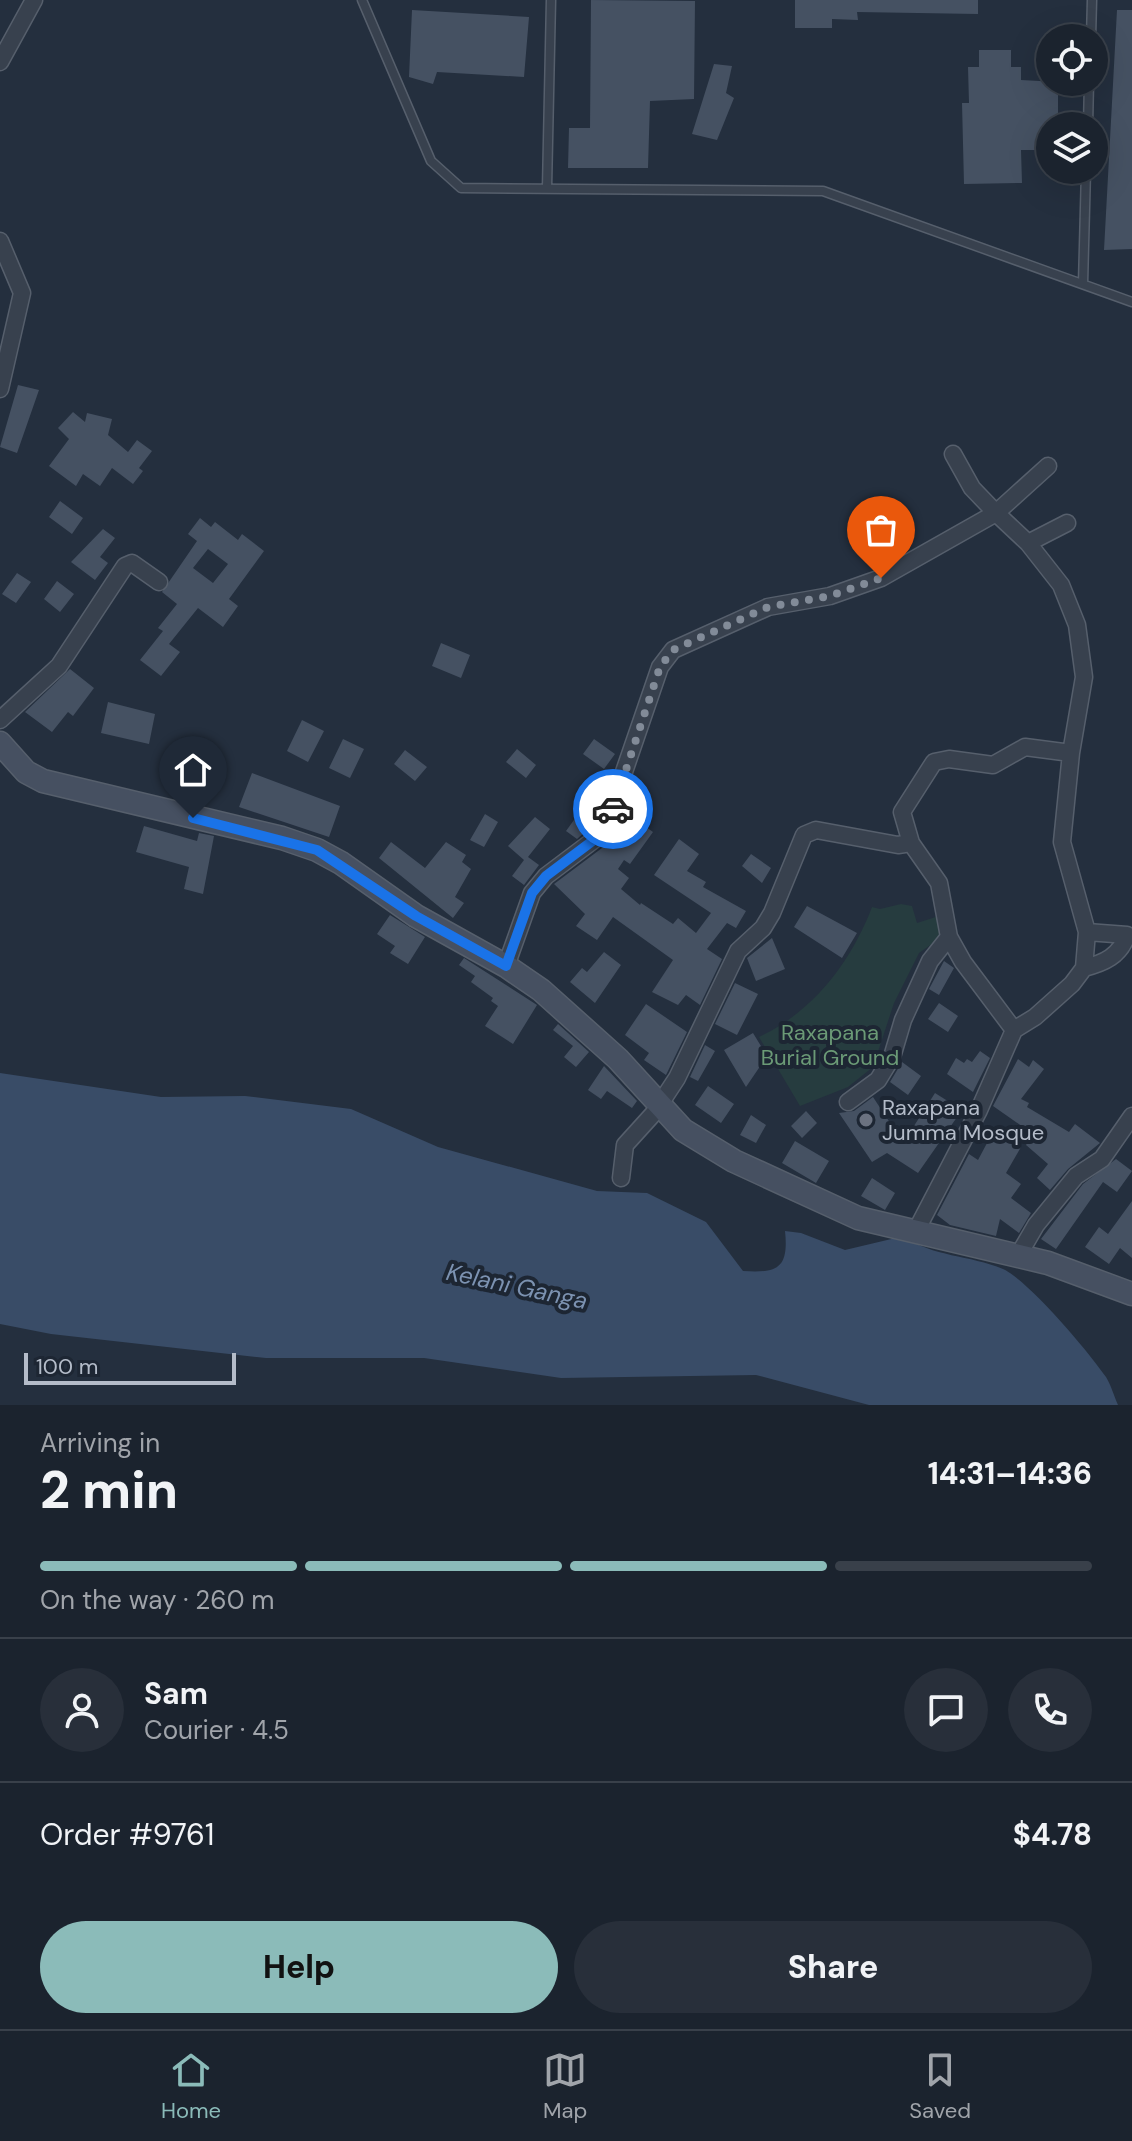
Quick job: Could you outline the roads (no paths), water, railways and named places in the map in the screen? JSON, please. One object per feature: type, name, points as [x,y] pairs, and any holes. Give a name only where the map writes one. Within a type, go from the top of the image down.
[{"type":"main road","points":[[0,743],[26,772],[43,781],[317,850],[416,916],[506,966],[567,1011],[618,1059],[658,1105],[700,1142],[734,1161],[858,1218],[1018,1256],[1132,1294]]},
{"type":"street","points":[[0,62],[34,0]]},
{"type":"street","points":[[0,241],[22,293],[0,389]]},
{"type":"street","points":[[916,1231],[979,1110],[1014,1030],[1063,992],[1084,968],[1087,932],[1062,842],[1071,753],[1084,677],[1077,625],[1061,585],[1028,543],[972,488],[953,454]]},
{"type":"street","points":[[506,966],[532,893],[546,876],[603,833],[660,667],[673,650],[768,607],[830,596],[881,578],[918,554],[996,513],[1048,466]]},
{"type":"street","points":[[1028,543],[1067,523]]},
{"type":"street","points":[[0,720],[59,666],[125,566],[132,563],[159,582]]},
{"type":"street","points":[[1014,1030],[963,962],[949,937],[939,883],[911,843],[902,812],[934,762],[949,759],[993,765],[1025,747],[1071,753]]},
{"type":"street","points":[[621,1178],[625,1145],[658,1105],[702,1030],[738,951],[763,928],[772,913],[804,835],[816,830],[898,845],[911,843]]},
{"type":"street","points":[[1084,968],[1102,965],[1115,954],[1127,935],[1087,932]]},
{"type":"street","points":[[848,1102],[878,1080],[892,1057],[903,1020],[930,961],[949,937]]},
{"type":"street","points":[[1018,1256],[1036,1225],[1076,1176],[1102,1159],[1132,1116]]},
{"type":"lane","points":[[362,0],[431,161],[461,188],[823,191],[1132,302]]},
{"type":"lane","points":[[547,188],[551,0]]},
{"type":"lane","points":[[1091,24],[1092,0]]},
{"type":"lane","points":[[1083,284],[1086,184]]},
{"type":"water","name":"Kelani Ganga","points":[[0,1073],[161,1097],[245,1096],[351,1109],[438,1147],[597,1191],[647,1193],[706,1222],[743,1271],[764,1271],[778,1266],[785,1254],[785,1231],[801,1233],[845,1250],[904,1236],[927,1248],[990,1264],[1014,1276],[1042,1301],[1086,1351],[1106,1377],[1118,1405],[869,1405],[756,1375],[561,1378],[424,1358],[266,1358],[51,1334],[0,1324]]},
{"type":"place","name":"Raxapana Jumma Mosque","points":[[866,1120]]},
{"type":"park label","name":"Raxapana Burial Ground","points":[[830,1044]]}]
